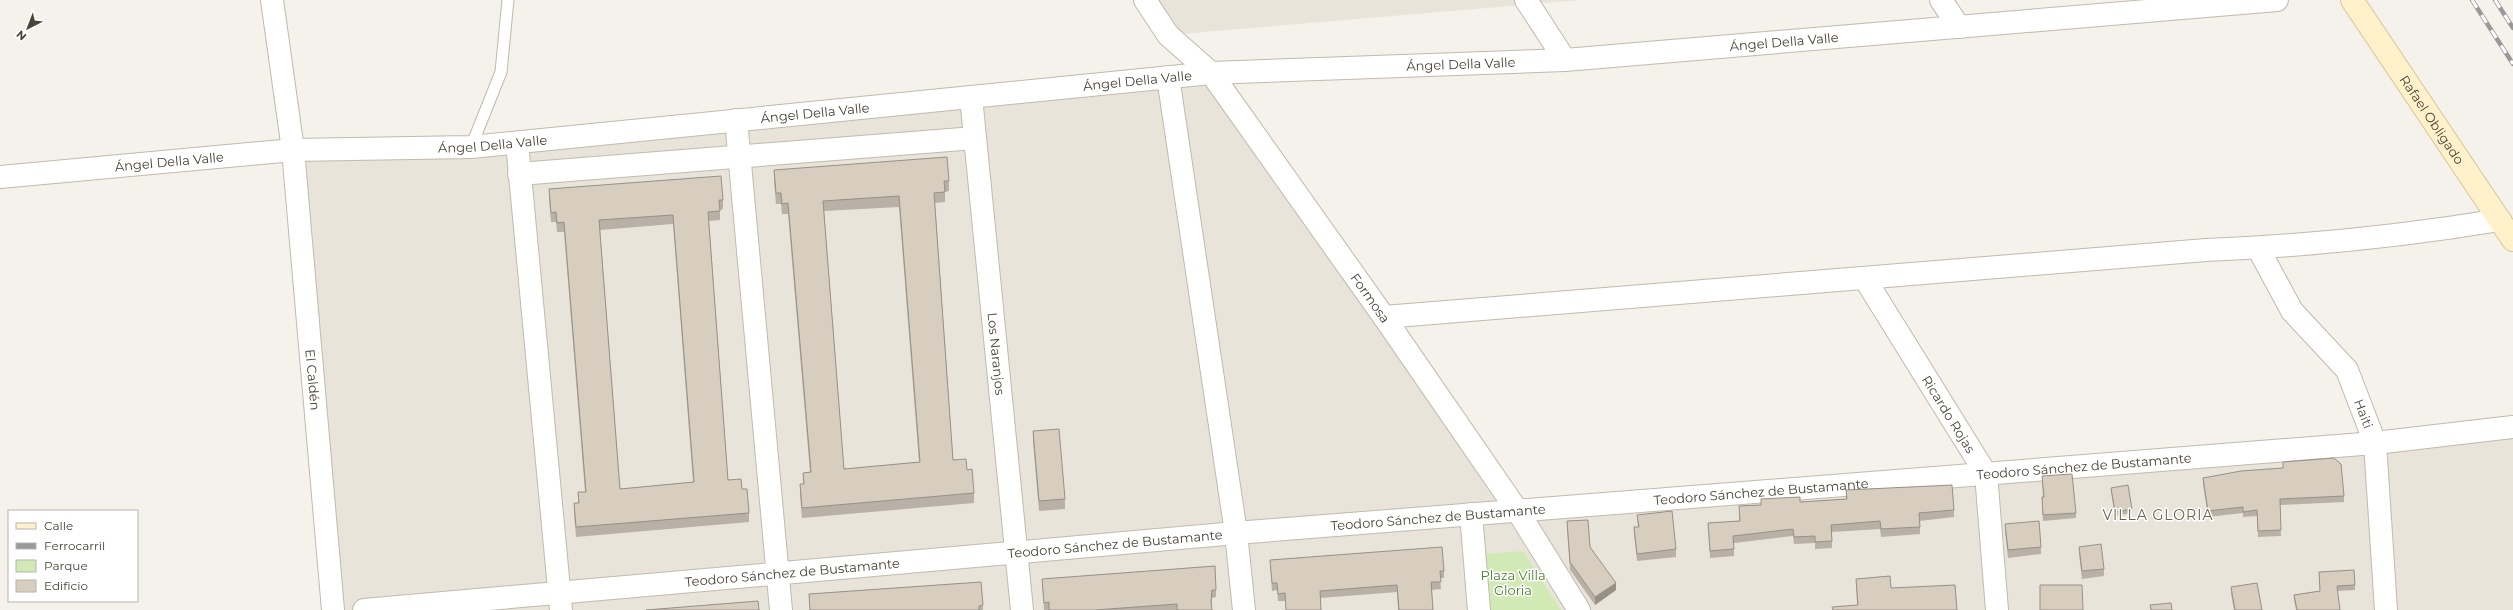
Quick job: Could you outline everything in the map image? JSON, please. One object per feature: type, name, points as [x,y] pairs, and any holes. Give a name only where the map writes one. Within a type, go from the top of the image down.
[{"type":"street","name":"El Caldén","points":[[272,0],[293,150],[333,610]]},
{"type":"street","name":"Formosa","points":[[1145,0],[1168,35],[1211,73],[1384,317],[1517,510],[1579,610]]},
{"type":"street","points":[[1526,0],[1565,60]]},
{"type":"street","points":[[1941,0],[1958,27]]},
{"type":"street","name":"Ángel Della Valle","points":[[0,177],[293,150],[471,147],[1211,73],[1565,60],[2277,0]]},
{"type":"street","name":"Rafael Obligado","points":[[2352,0],[2513,240]]},
{"type":"street","points":[[1168,77],[1236,533],[1244,610]]},
{"type":"street","name":"Los Naranjos","points":[[971,97],[1022,610]]},
{"type":"street","points":[[736,120],[781,610]]},
{"type":"street","points":[[520,174],[975,138]]},
{"type":"street","points":[[517,143],[560,602]]},
{"type":"street","points":[[1384,317],[1865,279],[2206,250],[2258,248],[2443,229],[2500,220]]},
{"type":"street","name":"Haiti","points":[[2258,248],[2292,311],[2347,370],[2375,443],[2386,610]]},
{"type":"street","name":"Ricardo Rojas","points":[[1865,279],[1986,474],[1997,610]]},
{"type":"street","name":"Teodoro Sánchez de Bustamante","points":[[364,610],[560,602],[778,574],[1017,554],[1236,533],[2375,443],[2513,427]]},
{"type":"street","points":[[1471,514],[1479,610]]},
{"type":"lane","points":[[471,147],[501,72],[508,0]]},
{"type":"shaded area","points":[[1145,0],[1581,0],[1168,35]]},
{"type":"shaded area","points":[[1211,73],[1517,510],[2513,427],[2513,610],[333,610],[293,150],[471,147]]},
{"type":"green space","name":"Plaza Villa Gloria","points":[[1523,551],[1561,610],[1489,610],[1485,554]]},
{"type":"building","points":[[947,157],[949,181],[944,181],[945,192],[934,193],[953,460],[966,459],[967,470],[972,469],[974,493],[802,508],[800,484],[804,484],[803,473],[811,472],[788,203],[782,204],[781,193],[776,193],[774,170]],"holes":[[[899,196],[920,462],[844,469],[823,201]]]},
{"type":"building","points":[[721,176],[723,200],[719,200],[720,211],[708,212],[728,480],[741,479],[742,489],[747,489],[749,513],[576,527],[574,503],[579,503],[578,492],[586,492],[564,222],[557,223],[556,212],[551,213],[549,189]],"holes":[[[673,215],[694,482],[620,489],[599,220]]]},
{"type":"building","points":[[1059,429],[1065,499],[1039,501],[1033,431]]},
{"type":"building","points":[[2334,458],[2341,464],[2344,496],[2280,499],[2281,530],[2258,531],[2257,510],[2243,512],[2243,507],[2208,511],[2203,478],[2241,471],[2283,468],[2283,462]]},
{"type":"building","points":[[2072,474],[2076,513],[2043,515],[2042,497],[2044,497],[2042,476]]},
{"type":"building","points":[[1952,485],[1954,510],[1919,513],[1920,527],[1881,529],[1880,521],[1831,525],[1832,541],[1815,542],[1815,536],[1794,537],[1793,529],[1733,536],[1734,549],[1710,551],[1708,523],[1740,521],[1739,506],[1761,505],[1761,499],[1800,497],[1800,502],[1847,499],[1846,490]]},
{"type":"building","points":[[2128,485],[2132,509],[2115,512],[2111,488]]},
{"type":"building","points":[[1672,511],[1676,549],[1637,554],[1634,527],[1639,527],[1637,515]]},
{"type":"building","points":[[1588,520],[1590,547],[1616,583],[1595,597],[1570,562],[1567,521]]},
{"type":"building","points":[[2039,521],[2041,547],[2008,550],[2005,524]]},
{"type":"building","points":[[2101,544],[2104,569],[2082,571],[2079,547]]},
{"type":"building","points":[[1442,547],[1444,571],[1440,571],[1441,582],[1431,582],[1433,610],[1399,610],[1397,585],[1320,591],[1321,610],[1286,610],[1285,593],[1278,594],[1277,583],[1272,583],[1270,560]]},
{"type":"building","points":[[1215,566],[1216,590],[1212,590],[1212,610],[1177,610],[1177,604],[1095,610],[1049,610],[1049,602],[1044,603],[1042,579]]},
{"type":"building","points":[[2354,570],[2355,585],[2337,586],[2340,610],[2297,610],[2294,595],[2320,591],[2319,572]]},
{"type":"building","points":[[1890,576],[1891,588],[1955,585],[1957,610],[1833,610],[1832,607],[1858,605],[1856,579]]},
{"type":"building","points":[[981,582],[983,605],[979,606],[979,610],[810,610],[809,594]]},
{"type":"building","points":[[2257,583],[2262,610],[2235,610],[2231,587]]},
{"type":"building","points":[[2040,585],[2082,585],[2083,610],[2040,610]]},
{"type":"building","points":[[758,601],[759,610],[646,610]]},
{"type":"building","points":[[2171,603],[2172,610],[2151,610],[2150,605]]},
{"type":"railway","points":[[2472,0],[2513,64]]},
{"type":"railway","points":[[2495,0],[2513,28]]},
{"type":"district","name":"VILLA GLORIA","points":[[2158,515]]}]
